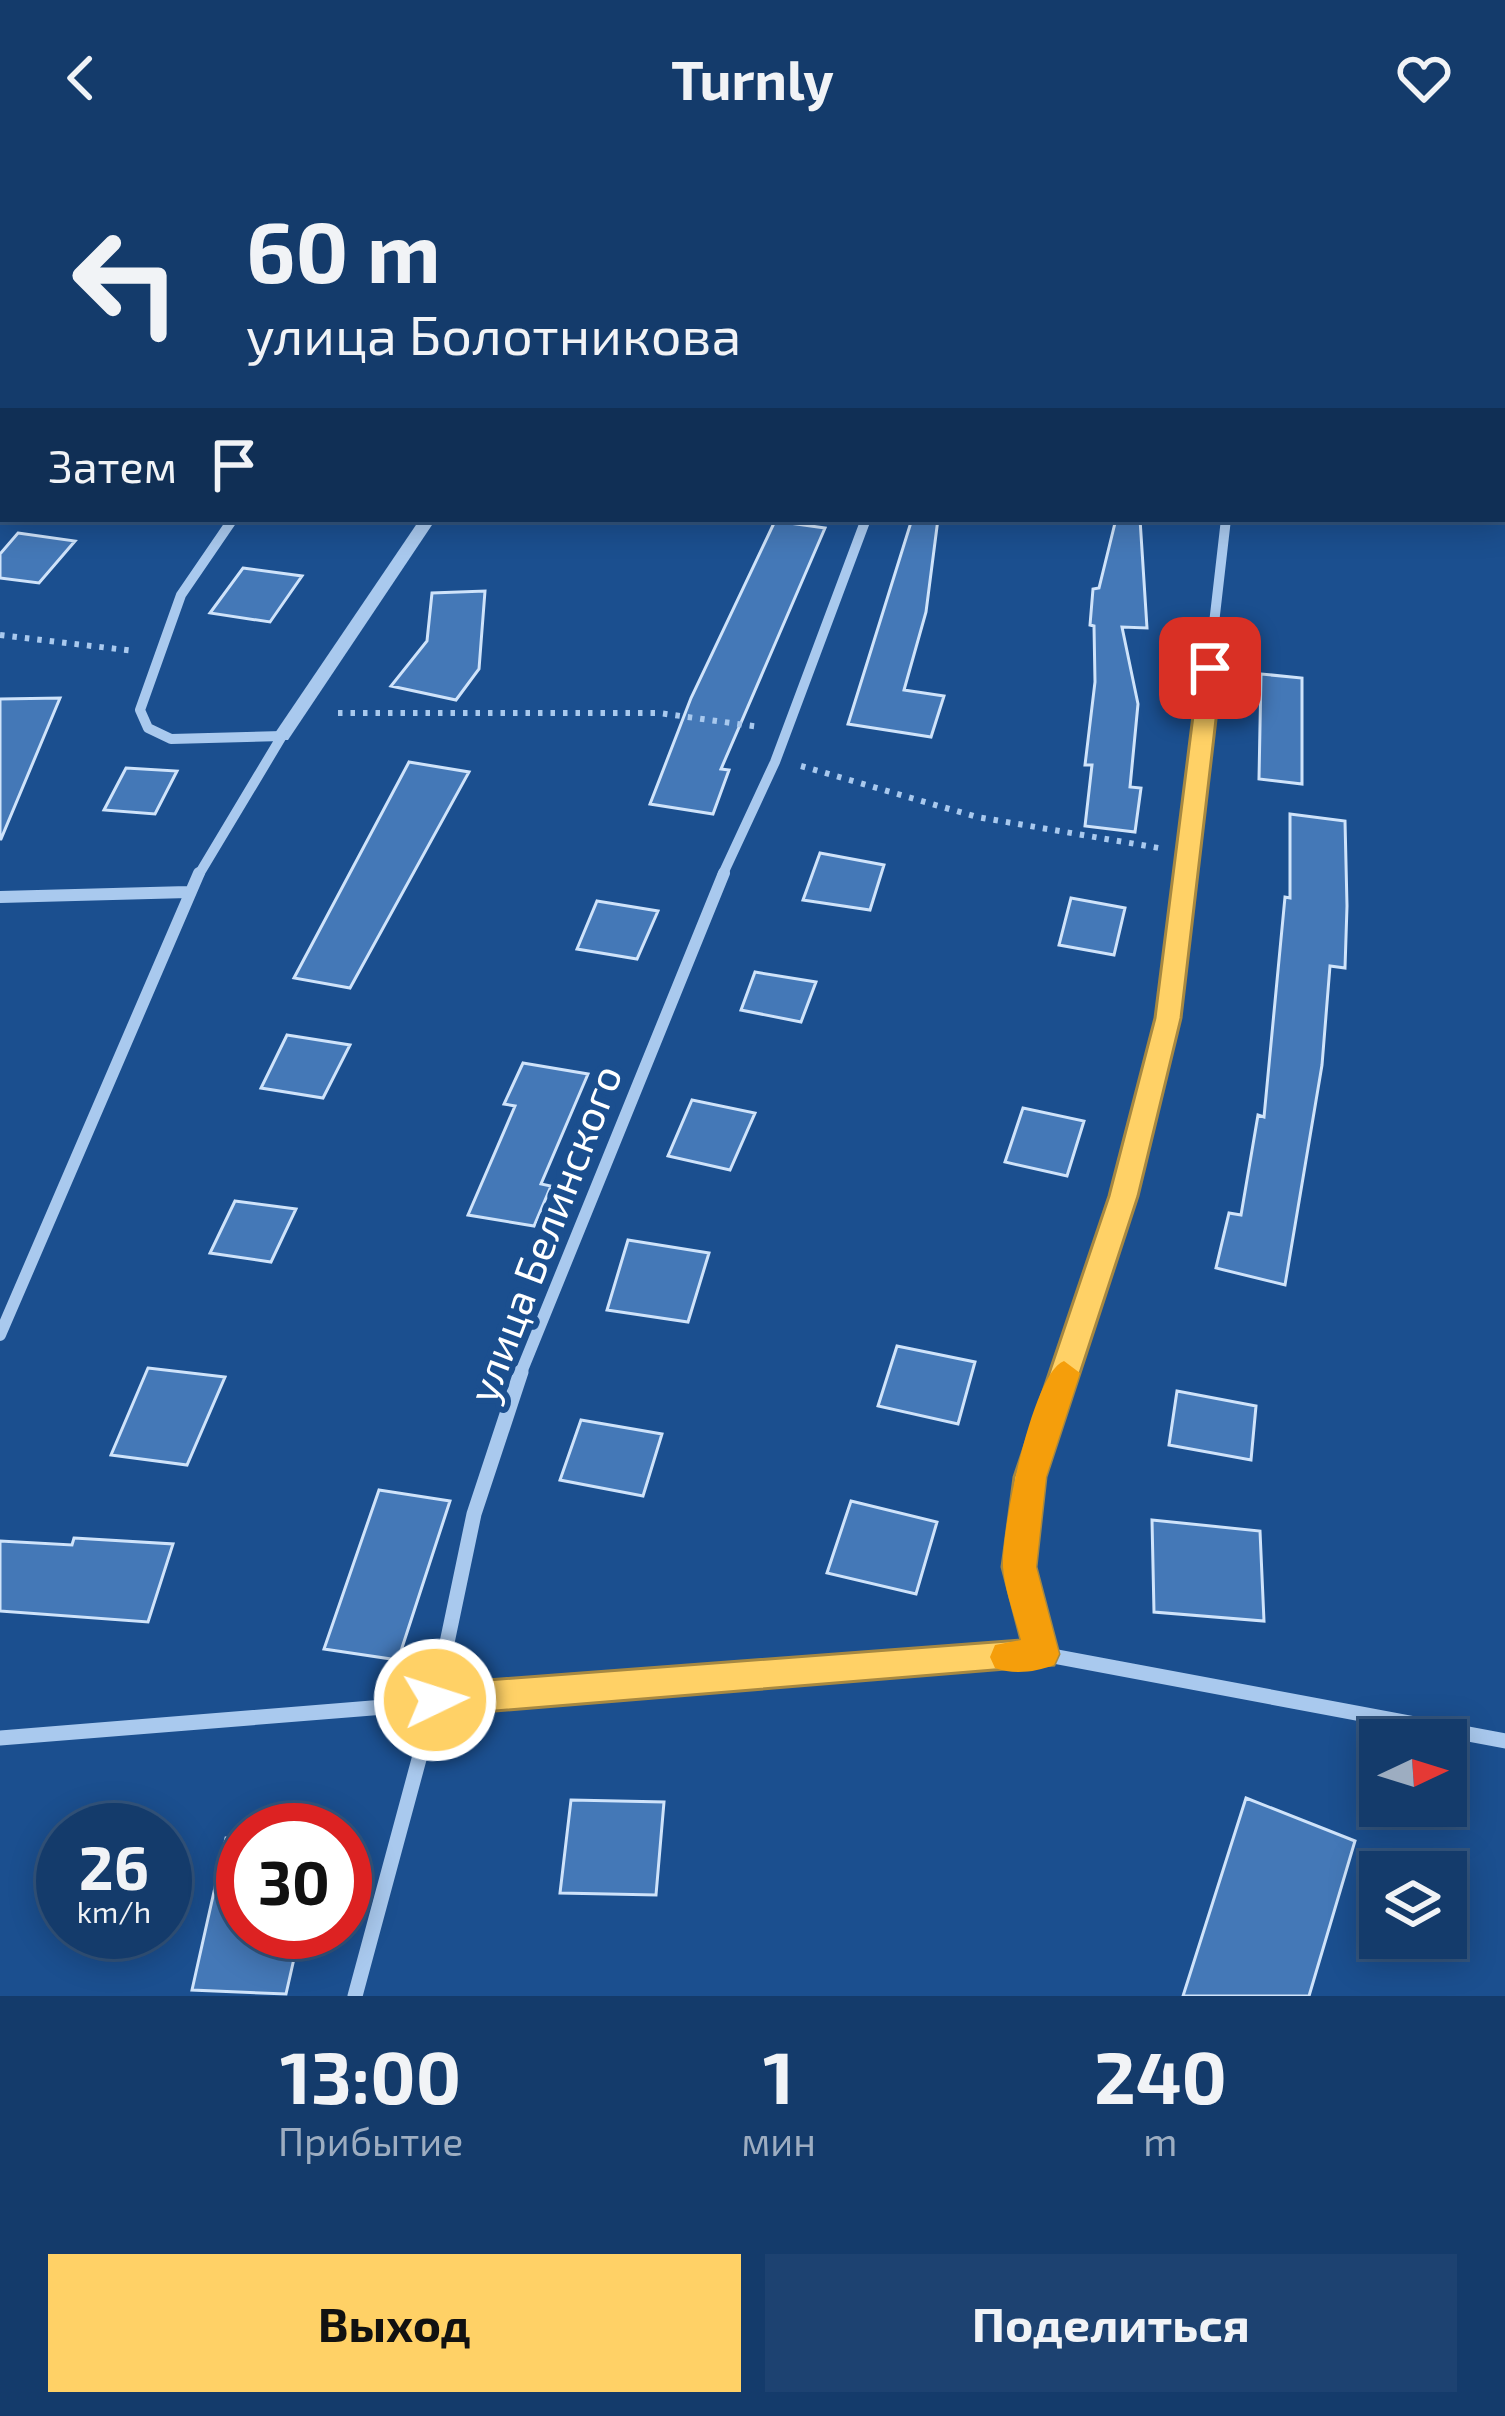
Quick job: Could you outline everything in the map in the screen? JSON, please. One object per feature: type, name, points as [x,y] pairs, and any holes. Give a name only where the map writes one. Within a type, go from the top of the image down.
[{"type":"street","points":[[110,156],[123,156]]},
{"type":"street","points":[[231,522],[182,595],[140,710],[148,728],[172,739],[282,736]]},
{"type":"street","points":[[0,1335],[188,892],[282,736],[426,522]]},
{"type":"street","name":"улица Белинского","points":[[355,1996],[435,1700],[474,1514],[534,1332],[731,855],[777,757],[865,522]]},
{"type":"street","points":[[1042,1654],[1019,1567],[1030,1477],[1135,1151],[1168,1018],[1226,522]]},
{"type":"street","points":[[0,897],[188,892]]},
{"type":"street","points":[[0,1738],[1042,1654],[1505,1741]]},
{"type":"path","points":[[0,635],[159,654]]},
{"type":"path","points":[[282,736],[346,710],[659,713],[787,730]]},
{"type":"path","points":[[777,757],[891,800],[1027,829],[1188,852]]},
{"type":"building","points":[[775,522],[825,528],[721,769],[729,770],[713,814],[650,804],[691,698]]},
{"type":"building","points":[[911,522],[938,522],[926,612],[904,690],[944,696],[931,737],[848,724]]},
{"type":"building","points":[[1115,522],[1140,522],[1147,628],[1122,627],[1138,704],[1130,787],[1141,788],[1135,832],[1085,826],[1092,765],[1085,765],[1095,682],[1094,626],[1090,625],[1093,589],[1099,588]]},
{"type":"building","points":[[18,533],[75,541],[39,583],[0,578],[0,554]]},
{"type":"building","points":[[243,568],[302,576],[270,622],[210,613]]},
{"type":"building","points":[[485,591],[479,669],[456,700],[391,686],[427,641],[432,593]]},
{"type":"building","points":[[1261,674],[1302,678],[1302,784],[1259,779]]},
{"type":"building","points":[[60,698],[1,839],[0,839],[0,699]]},
{"type":"building","points":[[409,762],[469,772],[350,988],[294,978]]},
{"type":"building","points":[[126,768],[177,771],[155,814],[104,810]]},
{"type":"building","points":[[1290,814],[1345,821],[1347,906],[1345,968],[1330,966],[1322,1065],[1285,1285],[1216,1268],[1229,1213],[1241,1215],[1258,1115],[1264,1117],[1285,897],[1290,898]]},
{"type":"building","points":[[820,853],[884,865],[870,910],[803,900]]},
{"type":"building","points":[[1071,898],[1125,908],[1114,955],[1059,945]]},
{"type":"building","points":[[597,901],[658,911],[637,959],[577,949]]},
{"type":"building","points":[[755,972],[816,982],[801,1022],[741,1010]]},
{"type":"building","points":[[287,1035],[350,1045],[323,1098],[261,1088]]},
{"type":"building","points":[[523,1063],[588,1074],[541,1184],[551,1186],[534,1226],[468,1215],[515,1106],[504,1104]]},
{"type":"building","points":[[692,1100],[755,1113],[730,1170],[668,1156]]},
{"type":"building","points":[[1023,1108],[1084,1121],[1067,1176],[1005,1162]]},
{"type":"building","points":[[235,1201],[296,1209],[271,1262],[210,1253]]},
{"type":"building","points":[[628,1240],[709,1253],[688,1322],[607,1310]]},
{"type":"building","points":[[897,1346],[975,1362],[958,1424],[878,1406]]},
{"type":"building","points":[[148,1368],[225,1377],[187,1465],[111,1455]]},
{"type":"building","points":[[1177,1391],[1256,1406],[1251,1460],[1169,1445]]},
{"type":"building","points":[[581,1420],[662,1434],[643,1496],[560,1480]]},
{"type":"building","points":[[379,1490],[450,1501],[398,1660],[324,1649]]},
{"type":"building","points":[[851,1501],[937,1522],[916,1594],[827,1573]]},
{"type":"building","points":[[1152,1520],[1260,1531],[1264,1621],[1154,1612]]},
{"type":"building","points":[[74,1538],[173,1544],[148,1622],[0,1611],[0,1541],[72,1545]]},
{"type":"building","points":[[1246,1798],[1355,1841],[1309,1996],[1183,1996]]},
{"type":"building","points":[[571,1800],[664,1802],[656,1895],[560,1893]]},
{"type":"building","points":[[216,1883],[216,1959],[294,1959],[286,1994],[192,1990]]},
{"type":"slow traffic","points":[[1008,1657],[1042,1654],[1019,1567],[1030,1477],[1064,1373]]},
{"type":"route","points":[[435,1700],[1042,1654],[1019,1567],[1030,1477],[1123,1196],[1168,1018],[1210,668]]}]
